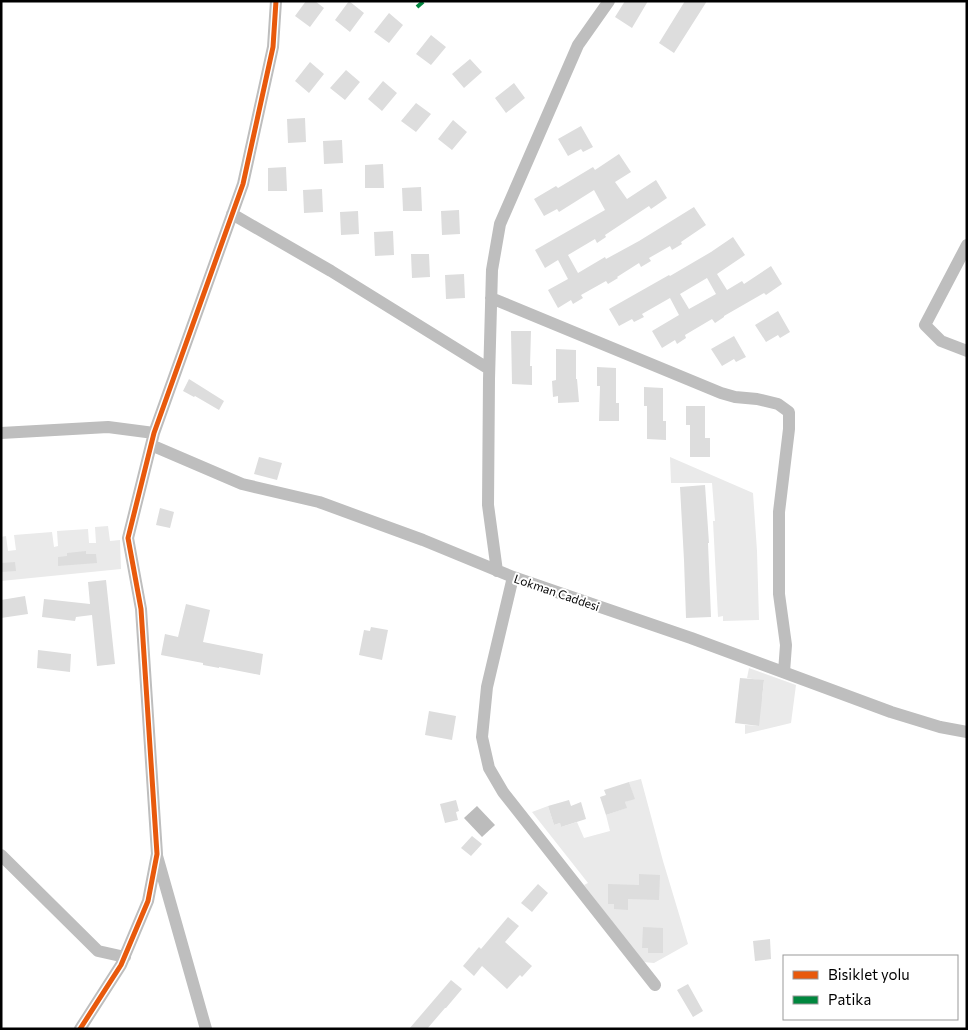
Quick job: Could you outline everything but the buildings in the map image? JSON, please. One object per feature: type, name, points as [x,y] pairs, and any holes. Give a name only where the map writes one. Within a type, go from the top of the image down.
[{"type":"street","points":[[206,1029],[157,854],[141,609],[128,538],[154,433],[242,184],[273,46],[276,1]]},
{"type":"street","points":[[498,571],[488,504],[492,270],[500,224],[578,45],[608,1]]},
{"type":"street","points":[[232,214],[331,271],[489,369]]},
{"type":"street","points":[[967,245],[925,325],[942,341],[967,351]]},
{"type":"street","points":[[492,298],[722,393],[778,404],[789,412],[789,428],[779,512],[778,594],[786,645],[784,672]]},
{"type":"street","points":[[1,432],[108,427],[154,433]]},
{"type":"street","name":"Lokman Caddesi","points":[[151,445],[242,484],[319,502],[423,540],[513,577],[691,638],[891,712],[940,727],[967,732]]},
{"type":"street","points":[[513,577],[487,687],[482,737],[489,768],[503,792],[654,985]]},
{"type":"street","points":[[80,1029],[125,957],[148,901],[157,854]]},
{"type":"street","points":[[1,855],[98,951],[125,957]]},
{"type":"shaded area","points":[[670,457],[753,493],[759,620],[723,621],[723,616],[718,617],[712,483],[671,483]]},
{"type":"shaded area","points":[[108,526],[110,541],[120,540],[121,569],[1,581],[1,537],[6,536],[8,551],[16,550],[14,535],[52,532],[54,547],[58,546],[57,531],[88,529],[89,543],[96,543],[95,527]]},
{"type":"shaded area","points":[[749,668],[796,685],[791,723],[745,734],[745,725],[759,726],[748,696],[762,698],[764,681],[747,678]]},
{"type":"shaded area","points":[[641,779],[688,944],[654,963],[643,962],[584,885],[588,883],[532,812],[548,806],[554,825],[560,823],[561,827],[577,822],[584,838],[610,831],[606,815],[626,808],[625,802],[634,798],[629,782]]},
{"type":"shaded area","points":[[477,806],[495,825],[482,837],[464,818]]},
{"type":"marked path","points":[[417,7],[424,1]]},
{"type":"cycle path","points":[[80,1029],[121,965],[148,901],[157,854],[141,609],[128,538],[154,433],[243,184],[273,47],[276,1]]}]
